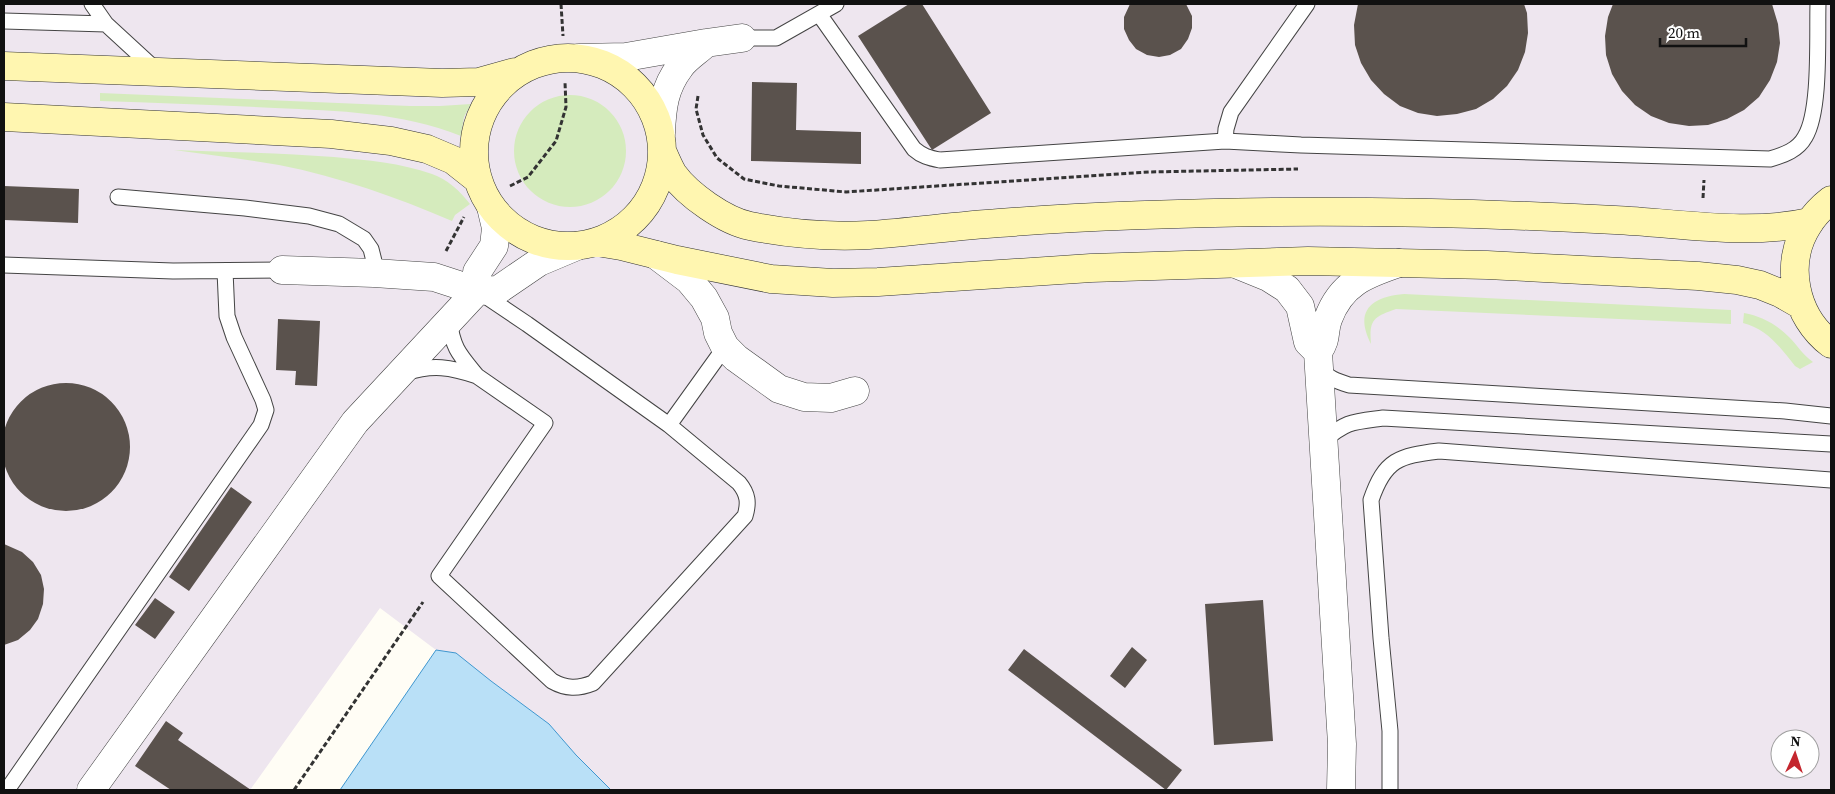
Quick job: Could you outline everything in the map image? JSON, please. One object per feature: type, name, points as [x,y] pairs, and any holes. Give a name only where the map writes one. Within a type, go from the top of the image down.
[{"type":"main road","points":[[4,66],[442,83],[479,82],[522,70],[540,62],[572,58],[598,63],[616,71],[632,82],[645,98],[655,114],[672,172],[686,190],[726,217],[747,226],[818,235],[867,235],[1000,223],[1135,216],[1278,212],[1447,214],[1784,228],[1810,222]]},
{"type":"main road","points":[[485,195],[474,151],[476,131],[482,113],[492,96],[505,82],[522,70]]},
{"type":"main road","points":[[4,117],[331,134],[391,141],[427,148],[453,160],[509,225],[538,242],[557,245],[587,244],[656,255],[772,279],[832,283],[878,282],[1091,268],[1308,261],[1487,265],[1708,277],[1760,285],[1780,293],[1801,305]]},
{"type":"main road","points":[[587,244],[614,234],[631,223],[644,208],[654,191],[660,172],[662,143]]},
{"type":"main road","points":[[1831,200],[1819,210],[1810,222],[1799,246],[1795,266],[1796,286],[1801,305],[1810,323],[1831,344]]},
{"type":"street","points":[[572,58],[626,56],[742,38]]},
{"type":"street","points":[[662,143],[662,105],[669,86],[681,66],[706,43]]},
{"type":"street","points":[[92,790],[355,422],[477,291],[477,272],[494,246],[496,228],[485,195]]},
{"type":"street","points":[[282,270],[434,277],[477,291],[498,290],[539,262],[587,244]]},
{"type":"street","points":[[656,255],[689,280],[704,298],[715,318],[718,333],[725,347],[736,358],[779,389],[804,397],[831,398],[855,391]]},
{"type":"street","points":[[1341,790],[1342,744],[1318,360],[1325,341],[1328,321],[1336,301],[1351,283],[1375,271],[1399,263]]},
{"type":"street","points":[[1236,264],[1268,277],[1287,289],[1300,306],[1308,342],[1318,360]]},
{"type":"lane","points":[[92,4],[106,24],[159,73]]},
{"type":"lane","points":[[742,38],[776,38],[836,4]]},
{"type":"lane","points":[[1225,141],[1226,129],[1232,112],[1307,4]]},
{"type":"lane","points":[[819,14],[914,149],[930,159],[940,160],[1225,141],[1311,146],[1770,159],[1784,155],[1796,148],[1806,137],[1814,115],[1818,4]]},
{"type":"lane","points":[[4,21],[106,24]]},
{"type":"lane","points":[[118,197],[245,208],[309,216],[339,224],[364,239],[371,249],[374,273]]},
{"type":"lane","points":[[4,265],[173,271],[282,270]]},
{"type":"lane","points":[[7,790],[261,425],[266,410],[263,400],[234,337],[227,316],[225,271]]},
{"type":"lane","points":[[449,320],[456,351],[477,376],[544,423],[439,576],[552,681],[561,686],[583,687],[593,683],[745,516],[748,508],[748,499],[745,490],[739,484],[669,425],[528,324],[477,291]]},
{"type":"lane","points":[[669,425],[725,347]]},
{"type":"lane","points":[[1318,360],[1325,375],[1334,380],[1358,385],[1831,416]]},
{"type":"lane","points":[[398,376],[421,368],[437,368],[460,370],[477,376]]},
{"type":"lane","points":[[1323,441],[1340,427],[1350,422],[1382,418],[1831,444]]},
{"type":"lane","points":[[1390,790],[1390,731],[1371,500],[1378,481],[1389,466],[1411,455],[1439,451],[1831,480]]},
{"type":"path","points":[[434,277],[454,233],[466,213],[485,195],[528,177],[556,141],[566,107],[572,58],[561,4]]},
{"type":"path","points":[[699,90],[696,109],[703,135],[717,158],[744,179],[779,186],[846,192],[1150,172],[1300,169]]},
{"type":"path","points":[[1694,180],[1704,180],[1701,225]]},
{"type":"path","points":[[294,790],[424,602]]},
{"type":"shaded area","points":[[4,4],[1831,4],[1831,790],[611,790],[576,755],[549,724],[456,653],[436,650],[380,608],[250,790],[4,790]]},
{"type":"green space","points":[[100,93],[410,106],[471,104],[464,117],[461,136],[416,122],[370,114],[299,109],[100,101]]},
{"type":"green space","points":[[570,95],[591,99],[610,111],[622,130],[626,151],[622,172],[610,191],[591,203],[570,207],[549,203],[530,191],[518,172],[514,151],[518,130],[530,111],[549,99]]},
{"type":"green space","points":[[174,150],[359,159],[396,165],[420,170],[443,179],[458,190],[470,204],[455,215],[452,221],[389,196],[324,175],[279,165]]},
{"type":"green space","points":[[1404,294],[1731,310],[1731,324],[1396,309],[1382,314],[1374,320],[1371,330],[1371,344],[1364,323],[1365,314],[1375,302],[1383,298]]},
{"type":"green space","points":[[1744,313],[1762,318],[1774,324],[1813,362],[1800,369],[1795,366],[1766,334],[1743,323]]},
{"type":"water","points":[[436,650],[456,653],[549,724],[576,755],[611,790],[340,790]]},
{"type":"building","points":[[909,4],[922,4],[991,113],[932,150],[858,36]]},
{"type":"building","points":[[1130,4],[1186,4],[1192,16],[1192,28],[1188,39],[1181,49],[1170,55],[1159,57],[1147,55],[1136,49],[1124,29],[1124,17]]},
{"type":"building","points":[[1358,4],[1524,4],[1527,13],[1528,33],[1525,52],[1518,70],[1507,86],[1493,99],[1476,109],[1457,114],[1437,116],[1418,113],[1400,106],[1384,94],[1371,80],[1361,63],[1355,45],[1354,25]]},
{"type":"building","points":[[1613,4],[1772,4],[1778,24],[1780,43],[1777,62],[1770,80],[1759,97],[1744,110],[1727,119],[1708,125],[1689,126],[1669,123],[1651,116],[1635,105],[1622,91],[1612,74],[1606,55],[1605,36],[1608,17]]},
{"type":"building","points":[[752,82],[797,83],[796,130],[861,132],[861,164],[751,161]]},
{"type":"building","points":[[4,186],[79,189],[78,223],[4,220]]},
{"type":"building","points":[[278,319],[320,321],[317,386],[295,385],[296,371],[276,370]]},
{"type":"building","points":[[66,383],[91,387],[112,401],[126,422],[130,447],[126,472],[112,493],[91,507],[66,511],[41,507],[20,493],[6,472],[2,447],[6,422],[20,401],[41,387]]},
{"type":"building","points":[[231,487],[252,502],[189,591],[169,577]]},
{"type":"building","points":[[4,544],[22,552],[33,562],[41,575],[44,589],[43,604],[38,619],[30,630],[18,640],[4,645]]},
{"type":"building","points":[[155,598],[175,612],[155,639],[135,625]]},
{"type":"building","points":[[1263,600],[1273,741],[1214,745],[1205,604]]},
{"type":"building","points":[[1132,647],[1147,660],[1125,688],[1110,676]]},
{"type":"building","points":[[1024,649],[1182,770],[1166,790],[1008,670]]},
{"type":"building","points":[[166,721],[183,733],[178,740],[251,790],[171,790],[135,766]]}]
